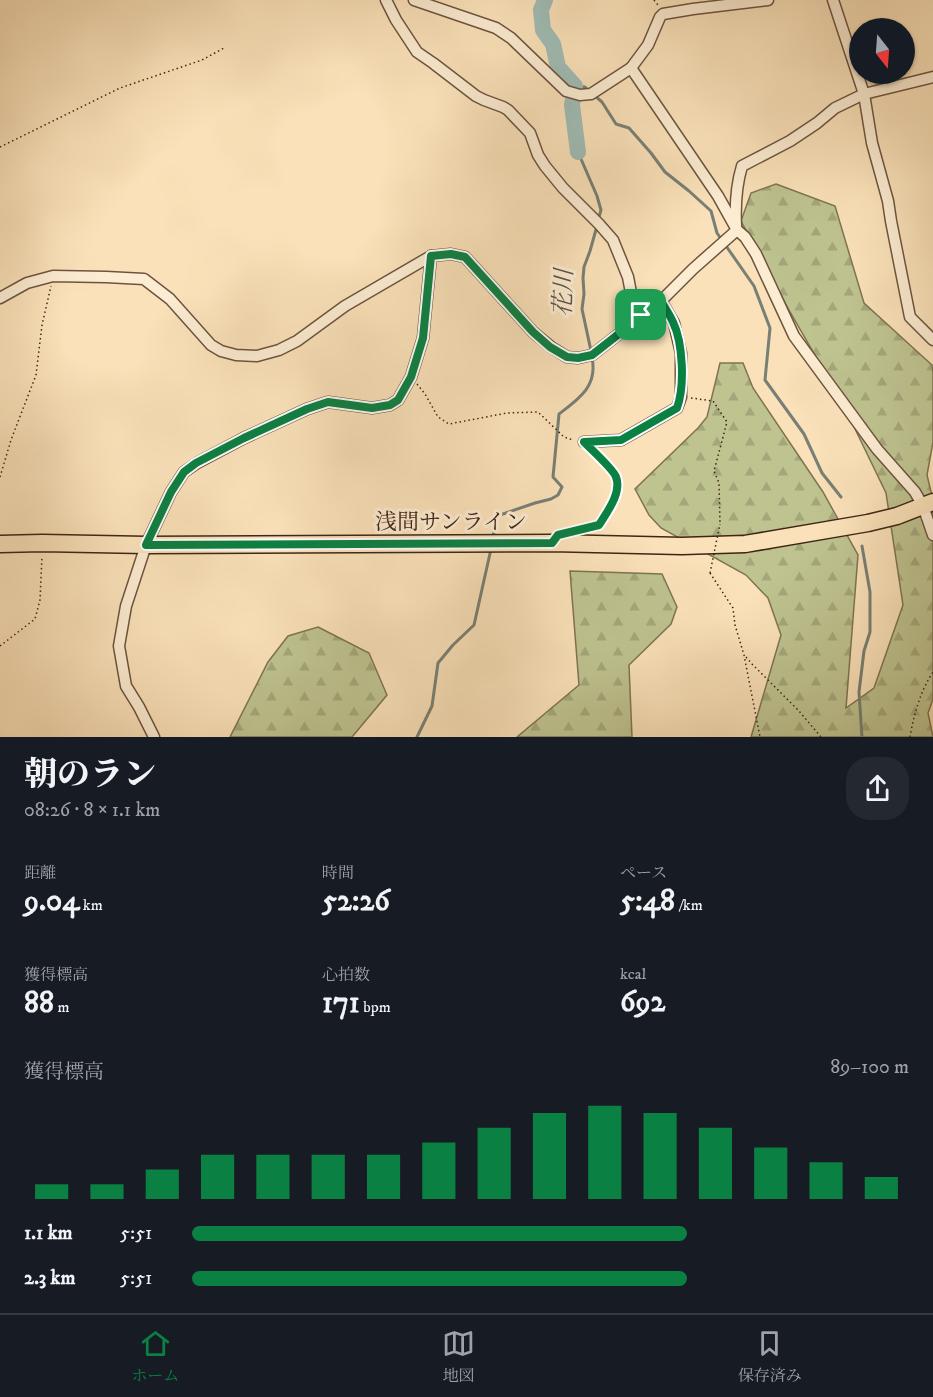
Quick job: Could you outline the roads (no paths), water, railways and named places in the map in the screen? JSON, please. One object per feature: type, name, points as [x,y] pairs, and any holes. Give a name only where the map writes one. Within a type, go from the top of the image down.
[{"type":"main road","name":"浅間サンライン","points":[[0,544],[552,543],[682,546],[745,544],[868,523],[897,516],[928,504]]},
{"type":"street","points":[[386,0],[417,52],[476,96],[508,110],[530,133],[544,166],[574,201],[613,240],[628,277],[632,298],[641,315]]},
{"type":"street","points":[[414,0],[496,28],[511,38],[562,87],[580,95],[591,94],[631,68],[648,45],[663,14],[768,0]]},
{"type":"street","points":[[833,0],[864,94],[872,143],[888,201],[910,317],[933,340]]},
{"type":"street","points":[[631,68],[718,196],[737,230],[745,237],[756,254],[794,336],[877,449],[928,504],[933,535]]},
{"type":"street","points":[[737,230],[736,199],[742,166],[790,141],[835,108],[864,94],[933,77]]},
{"type":"street","points":[[0,298],[27,283],[53,276],[144,279],[170,300],[211,345],[221,351],[236,355],[257,356],[279,350],[297,341],[345,306],[431,256],[451,254],[465,257],[533,332],[550,347],[567,357],[578,358],[592,355],[661,301],[737,230]]},
{"type":"street","points":[[154,737],[126,686],[119,646],[126,606],[146,545],[171,492],[184,472],[196,463],[307,409],[328,402],[372,408],[390,405],[398,400],[411,377],[423,338],[431,256]]},
{"type":"street","points":[[584,442],[621,440],[677,408],[681,397],[681,353],[674,323],[661,301]]},
{"type":"waterway","name":"花川","points":[[545,0],[541,10],[543,30],[553,44],[558,67],[575,86],[572,105],[578,152]]},
{"type":"waterway","points":[[575,86],[585,87],[589,91]]},
{"type":"waterway","points":[[594,95],[602,102],[616,124],[629,128],[665,172],[711,211],[717,233],[754,286],[770,328],[765,380],[804,434],[822,473],[841,497]]},
{"type":"waterway","name":"花川","points":[[578,152],[597,196],[601,210],[598,220]]},
{"type":"waterway","name":"花川","points":[[591,351],[582,309],[583,278],[584,267],[597,226]]},
{"type":"waterway","name":"花川","points":[[493,537],[497,516],[558,495],[562,487],[553,477],[559,414],[585,391],[592,376],[592,358]]},
{"type":"waterway","points":[[862,546],[870,592],[870,632],[864,651],[859,692],[862,737]]},
{"type":"waterway","name":"花川","points":[[417,737],[432,706],[438,663],[474,625],[491,549]]}]
